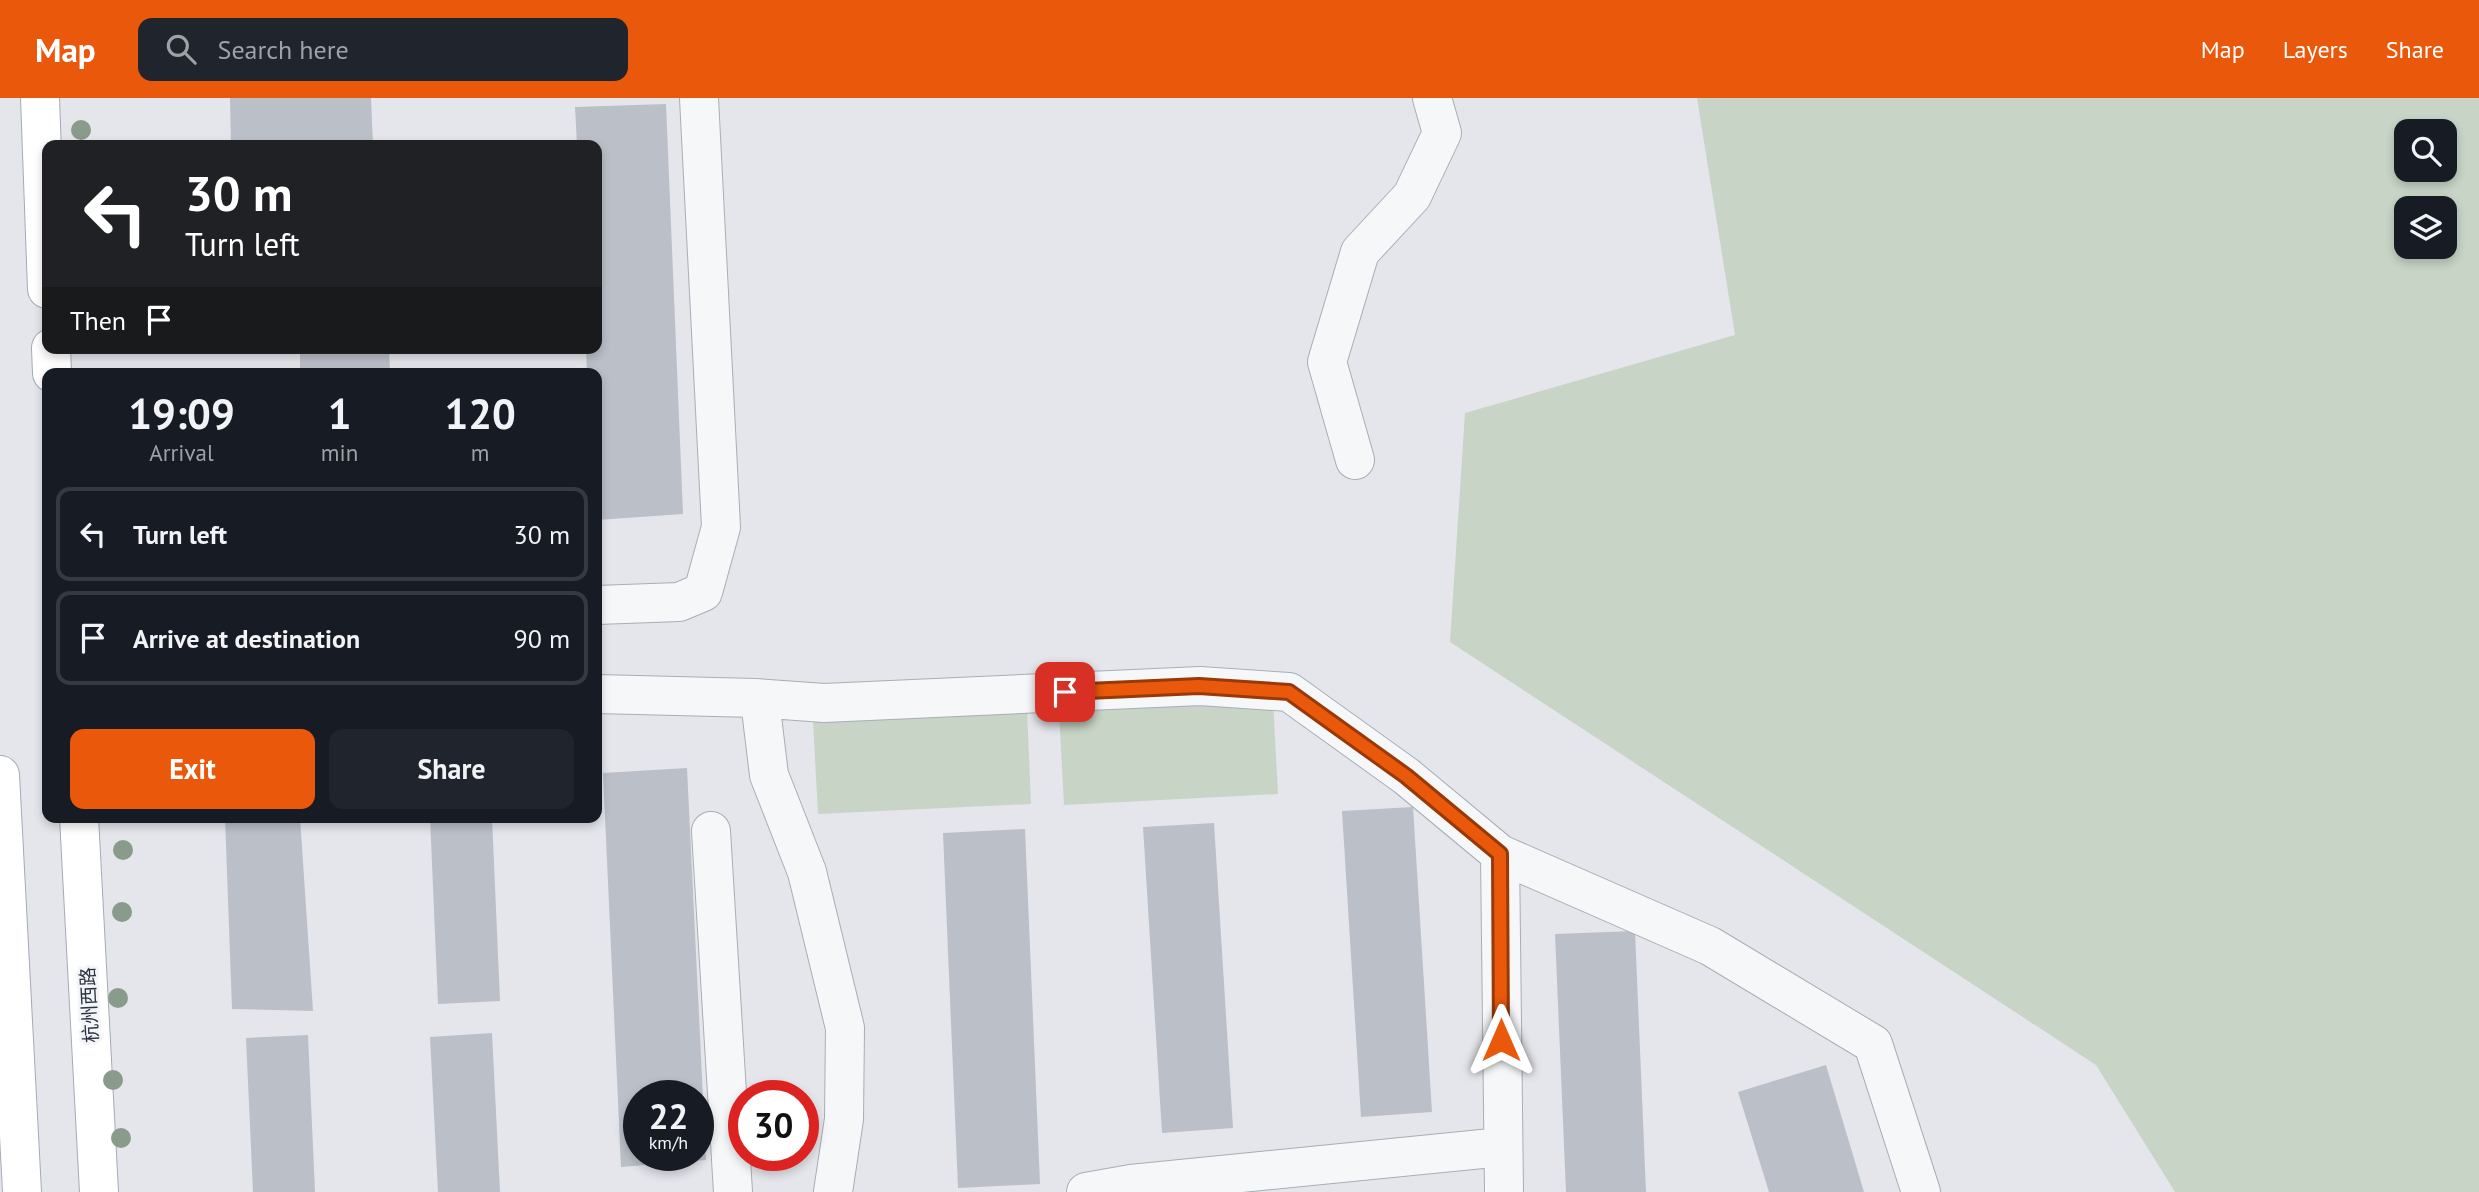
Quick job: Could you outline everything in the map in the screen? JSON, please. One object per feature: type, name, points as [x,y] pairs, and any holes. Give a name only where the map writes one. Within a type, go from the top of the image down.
[{"type":"main road","points":[[40,98],[42,153]]},
{"type":"main road","points":[[0,775],[22,1192]]},
{"type":"main road","name":"杭州西路","points":[[79,823],[99,1192]]},
{"type":"street","points":[[602,605],[679,602],[703,592],[721,527],[699,98]]},
{"type":"street","points":[[1355,460],[1327,362],[1360,252],[1412,196],[1441,133],[1432,98]]},
{"type":"street","points":[[602,694],[755,698],[824,703],[1199,686],[1289,692],[1406,776],[1500,854],[1710,946],[1873,1044],[1921,1192]]},
{"type":"street","points":[[755,698],[761,709],[769,775],[807,872],[845,1028],[844,1119],[833,1192]]},
{"type":"street","points":[[711,831],[733,1192]]},
{"type":"street","points":[[1500,854],[1504,1192]]},
{"type":"street","points":[[1086,1192],[1131,1184],[1502,1147]]},
{"type":"green space","points":[[1697,98],[2479,98],[2479,1192],[2175,1192],[2096,1065],[1450,642],[1465,413],[1735,335]]},
{"type":"green space","points":[[1273,701],[1278,794],[1064,805],[1059,711]]},
{"type":"green space","points":[[1027,710],[1031,804],[818,814],[813,721]]},
{"type":"building","points":[[230,98],[371,98],[373,140],[231,140]]},
{"type":"building","points":[[666,104],[683,514],[602,520],[602,368],[587,368],[586,354],[602,354],[602,140],[577,140],[575,107]]},
{"type":"building","points":[[300,354],[389,354],[390,368],[300,368]]},
{"type":"building","points":[[687,768],[702,1080],[623,1080],[621,1167],[603,773]]},
{"type":"building","points":[[1413,807],[1432,1112],[1361,1117],[1342,811]]},
{"type":"building","points":[[225,823],[300,823],[313,1011],[232,1009]]},
{"type":"building","points":[[430,823],[492,823],[500,1001],[438,1004]]},
{"type":"building","points":[[1214,823],[1233,1128],[1162,1133],[1143,827]]},
{"type":"building","points":[[1025,829],[1040,1184],[958,1188],[943,833]]},
{"type":"building","points":[[1635,931],[1646,1192],[1566,1192],[1555,934]]},
{"type":"building","points":[[492,1033],[500,1192],[438,1192],[430,1037]]},
{"type":"building","points":[[308,1035],[315,1192],[253,1192],[246,1038]]},
{"type":"building","points":[[1826,1065],[1864,1192],[1769,1192],[1738,1092]]},
{"type":"route","points":[[1065,692],[1199,686],[1289,692],[1406,776],[1500,854],[1501,1040]]}]
